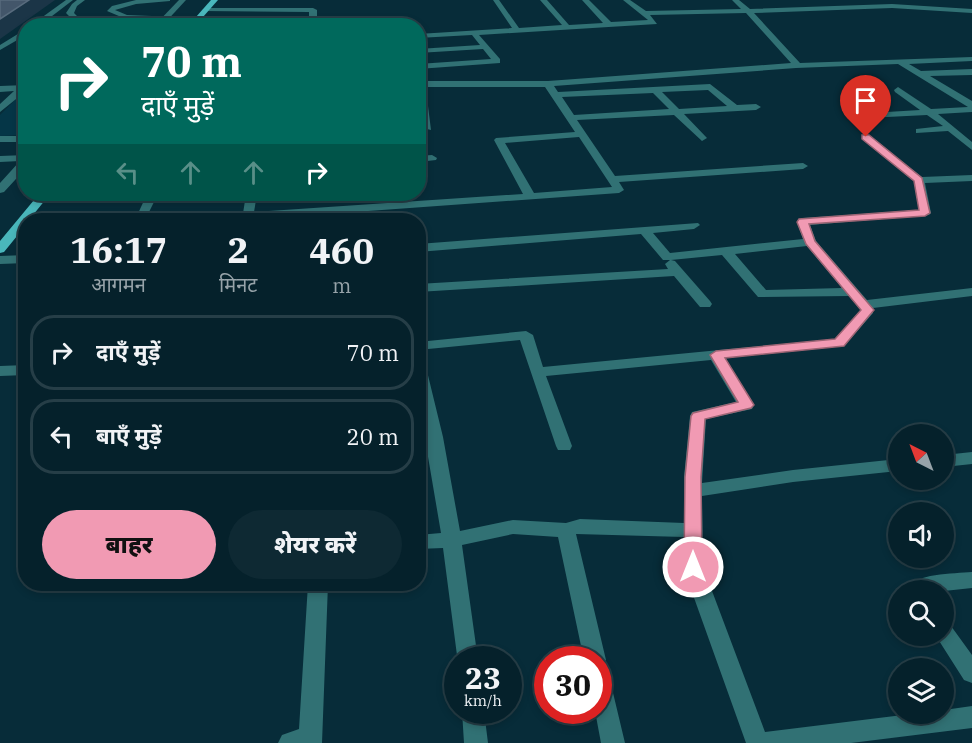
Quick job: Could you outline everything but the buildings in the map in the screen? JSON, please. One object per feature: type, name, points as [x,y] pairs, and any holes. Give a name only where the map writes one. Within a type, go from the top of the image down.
[{"type":"main road","points":[[192,18],[215,0]]},
{"type":"main road","points":[[0,232],[25,201]]},
{"type":"main road","points":[[29,213],[38,201]]},
{"type":"main road","points":[[0,249],[18,226]]},
{"type":"street","points":[[44,18],[70,0]]},
{"type":"street","points":[[75,18],[70,13],[82,0]]},
{"type":"street","points":[[167,0],[149,18],[126,17],[111,11],[114,7],[136,2],[167,0]]},
{"type":"street","points":[[165,18],[183,0]]},
{"type":"street","points":[[268,10],[276,0]]},
{"type":"street","points":[[313,18],[313,10],[319,0]]},
{"type":"street","points":[[496,0],[518,31]]},
{"type":"street","points":[[543,0],[568,28]]},
{"type":"street","points":[[585,0],[609,25]]},
{"type":"street","points":[[426,36],[654,22],[626,0]]},
{"type":"street","points":[[735,0],[748,11],[798,66],[804,65]]},
{"type":"street","points":[[839,0],[851,8]]},
{"type":"street","points":[[881,0],[892,6]]},
{"type":"street","points":[[205,6],[313,10]]},
{"type":"street","points":[[673,6],[680,12]]},
{"type":"street","points":[[644,13],[892,6],[972,11]]},
{"type":"street","points":[[160,7],[177,7]]},
{"type":"street","points":[[426,66],[497,61],[475,34]]},
{"type":"street","points":[[0,48],[18,36]]},
{"type":"street","points":[[426,51],[485,47]]},
{"type":"street","points":[[426,84],[548,84],[804,65],[972,58]]},
{"type":"street","points":[[898,61],[969,108]]},
{"type":"street","points":[[459,64],[469,84]]},
{"type":"street","points":[[920,74],[972,72]]},
{"type":"street","points":[[0,82],[18,85]]},
{"type":"street","points":[[311,213],[619,190],[614,179],[548,84]]},
{"type":"street","points":[[0,88],[18,87]]},
{"type":"street","points":[[555,95],[710,87],[735,108]]},
{"type":"street","points":[[654,90],[702,138]]},
{"type":"street","points":[[898,90],[948,126],[972,147]]},
{"type":"street","points":[[0,109],[18,92]]},
{"type":"street","points":[[571,118],[756,107]]},
{"type":"street","points":[[870,116],[969,108]]},
{"type":"street","points":[[919,131],[948,126],[969,108]]},
{"type":"street","points":[[426,116],[428,128]]},
{"type":"street","points":[[530,197],[499,140],[582,134]]},
{"type":"street","points":[[537,372],[839,343],[868,310],[810,242],[803,222],[925,213],[919,180],[866,137]]},
{"type":"street","points":[[0,139],[18,139]]},
{"type":"street","points":[[426,158],[432,158]]},
{"type":"street","points":[[0,159],[18,159]]},
{"type":"street","points":[[614,179],[803,166]]},
{"type":"street","points":[[0,190],[18,169]]},
{"type":"street","points":[[919,180],[972,178]]},
{"type":"street","points":[[399,206],[400,213]]},
{"type":"street","points":[[426,247],[694,225]]},
{"type":"street","points":[[644,230],[667,256],[675,272]]},
{"type":"street","points":[[667,256],[810,242]]},
{"type":"street","points":[[725,250],[764,294],[852,292]]},
{"type":"street","points":[[0,260],[18,259]]},
{"type":"street","points":[[426,288],[675,272],[684,277],[705,304]]},
{"type":"street","points":[[863,304],[972,292]]},
{"type":"street","points":[[426,345],[526,335],[564,446]]},
{"type":"street","points":[[716,355],[746,405],[698,416],[693,491],[693,567],[758,743]]},
{"type":"street","points":[[0,371],[18,370]]},
{"type":"street","points":[[426,394],[433,422],[452,540],[465,646]]},
{"type":"street","points":[[954,460],[972,458]]},
{"type":"street","points":[[693,491],[793,476],[888,466]]},
{"type":"street","points":[[426,542],[452,540],[513,527],[566,530],[580,526],[693,530]]},
{"type":"street","points":[[566,530],[592,646]]},
{"type":"street","points":[[954,582],[972,580]]},
{"type":"street","points":[[304,741],[317,591]]},
{"type":"street","points":[[954,646],[972,673]]},
{"type":"street","points":[[764,743],[972,717]]},
{"type":"street","points":[[474,724],[476,743]]},
{"type":"street","points":[[609,724],[613,743]]},
{"type":"shaded area","points":[[18,97],[18,135],[0,136],[0,115]]},
{"type":"route","points":[[693,567],[693,477],[698,416],[746,405],[716,355],[839,343],[868,310],[810,242],[803,222],[925,213],[919,180],[866,137]]}]
